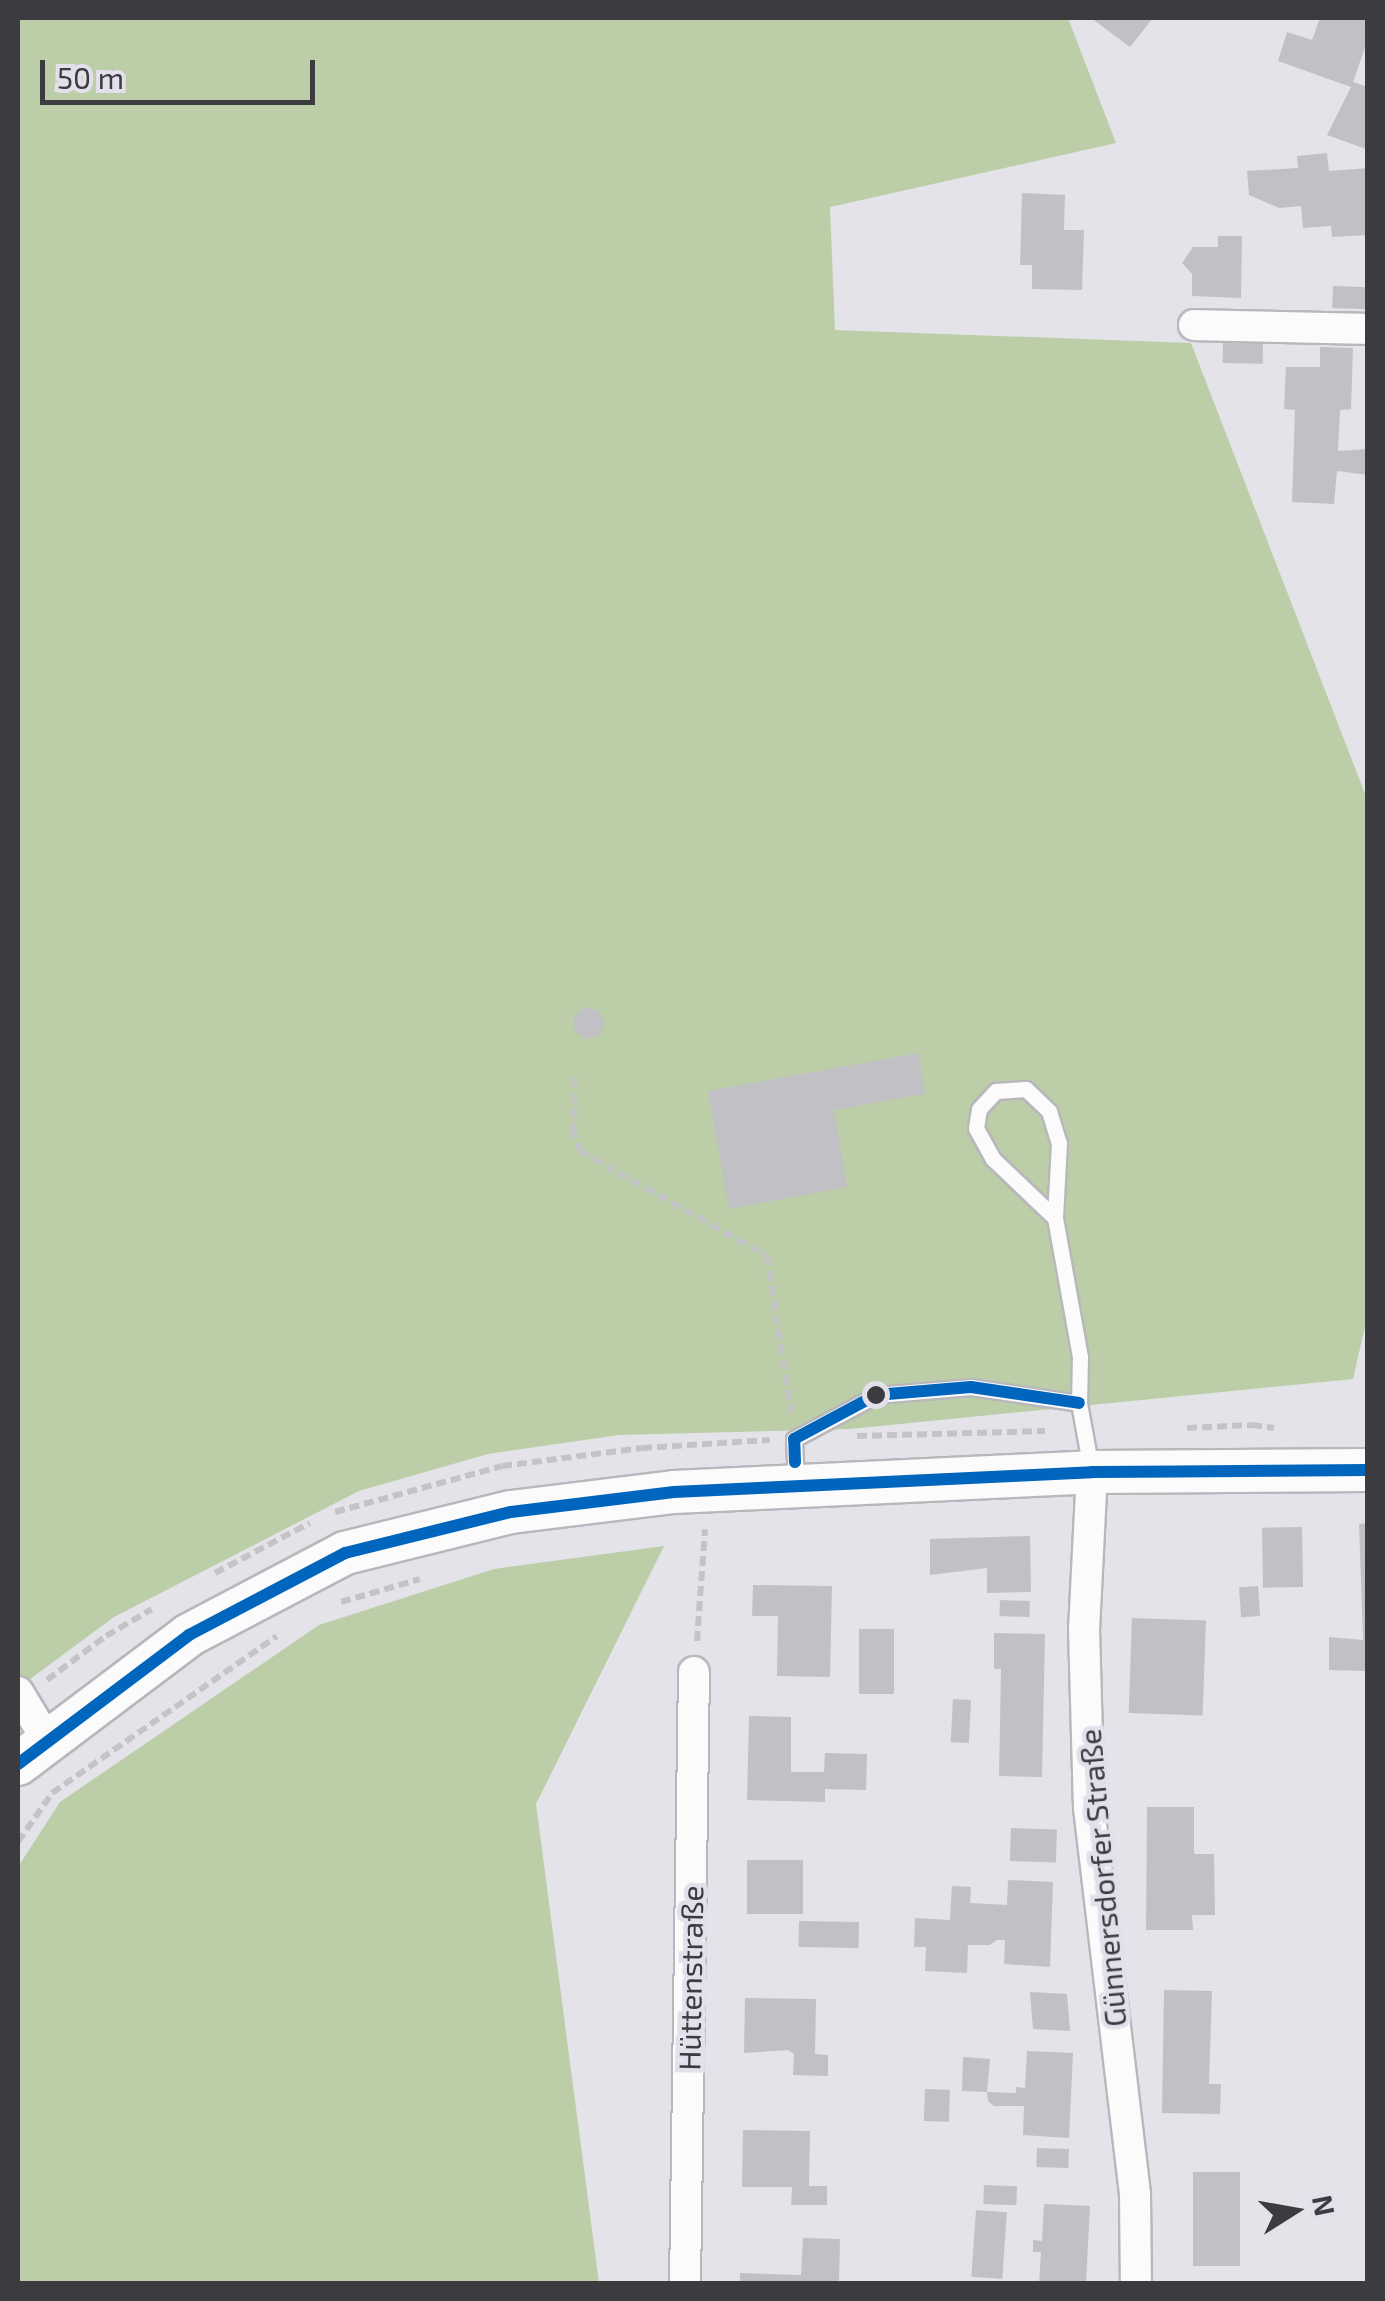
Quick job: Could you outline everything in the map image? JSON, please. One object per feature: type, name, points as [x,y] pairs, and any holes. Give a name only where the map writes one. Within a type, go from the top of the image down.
[{"type":"street","points":[[1194,325],[1368,329]]},
{"type":"street","points":[[18,1692],[32,1752],[189,1635],[345,1553],[511,1512],[708,1491],[1092,1472],[1368,1470]]},
{"type":"street","name":"Günnersdorfer Straße","points":[[1092,1472],[1084,1629],[1088,1808],[1135,2194],[1136,2284]]},
{"type":"street","name":"Hüttenstraße","points":[[685,2284],[694,1672]]},
{"type":"lane","points":[[1055,1218],[994,1158],[976,1128],[980,1109],[996,1091],[1026,1089],[1049,1110],[1059,1143],[1055,1218],[1080,1357],[1080,1403],[1092,1472]]},
{"type":"lane","points":[[796,1487],[794,1439],[876,1394],[971,1387],[1080,1403]]},
{"type":"path","points":[[575,1078],[573,1128],[580,1151],[767,1256],[794,1439]]},
{"type":"path","points":[[694,1672],[708,1491]]},
{"type":"path","points":[[335,1604],[430,1576]]},
{"type":"path","points":[[18,1842],[52,1793],[285,1631]]},
{"type":"green space","points":[[18,18],[1068,18],[1116,143],[830,207],[835,330],[1191,343],[1367,799],[1368,1313],[1353,1379],[850,1429],[619,1435],[488,1454],[359,1491],[114,1617],[18,1688]]},
{"type":"green space","points":[[664,1546],[536,1804],[599,2283],[18,2283],[18,1867],[60,1802],[319,1625],[494,1569]]},
{"type":"building","points":[[1091,18],[1153,18],[1130,47]]},
{"type":"building","points":[[1320,18],[1368,18],[1368,39],[1353,82],[1368,87],[1366,149],[1327,135],[1351,87],[1278,61],[1287,32],[1312,40]]},
{"type":"building","points":[[1327,153],[1329,171],[1368,168],[1368,235],[1332,237],[1331,226],[1303,228],[1301,206],[1279,208],[1249,195],[1247,171],[1298,168],[1297,156]]},
{"type":"building","points":[[1022,193],[1065,195],[1064,230],[1084,230],[1082,290],[1032,289],[1032,265],[1020,265]]},
{"type":"building","points":[[1218,236],[1242,236],[1241,298],[1192,296],[1192,274],[1182,263],[1193,247],[1218,247]]},
{"type":"building","points":[[1333,286],[1368,287],[1367,309],[1332,308]]},
{"type":"building","points":[[1223,343],[1263,344],[1263,364],[1223,363]]},
{"type":"building","points":[[1320,347],[1353,348],[1351,409],[1340,410],[1338,451],[1368,449],[1368,475],[1337,471],[1334,504],[1292,502],[1295,410],[1284,409],[1286,367],[1320,367]]},
{"type":"building","points":[[585,1007],[599,1011],[605,1024],[598,1036],[585,1039],[574,1030],[574,1016]]},
{"type":"building","points":[[918,1053],[925,1094],[834,1110],[847,1187],[729,1209],[708,1091]]},
{"type":"building","points":[[1368,1523],[1366,1671],[1329,1670],[1329,1637],[1363,1640],[1359,1524]]},
{"type":"building","points":[[1302,1527],[1303,1587],[1263,1588],[1262,1528]]},
{"type":"building","points":[[1030,1536],[1031,1592],[987,1593],[987,1568],[930,1575],[930,1539]]},
{"type":"building","points":[[753,1585],[832,1586],[830,1677],[777,1676],[778,1616],[752,1616]]},
{"type":"building","points":[[1258,1586],[1260,1616],[1241,1617],[1239,1587]]},
{"type":"building","points":[[1000,1600],[1030,1601],[1029,1617],[999,1616]]},
{"type":"building","points":[[1132,1618],[1206,1621],[1203,1716],[1129,1713]]},
{"type":"building","points":[[859,1629],[894,1629],[894,1694],[859,1694]]},
{"type":"building","points":[[994,1633],[1045,1634],[1042,1777],[999,1776],[1001,1669],[994,1669]]},
{"type":"building","points":[[953,1699],[971,1700],[969,1743],[951,1742]]},
{"type":"building","points":[[749,1716],[791,1717],[791,1772],[824,1772],[825,1753],[867,1754],[866,1790],[825,1789],[825,1802],[747,1800]]},
{"type":"building","points":[[1147,1807],[1194,1807],[1194,1854],[1214,1854],[1215,1915],[1192,1915],[1193,1930],[1146,1930]]},
{"type":"building","points":[[1011,1828],[1057,1830],[1056,1863],[1010,1861]]},
{"type":"building","points":[[747,1860],[803,1860],[803,1914],[747,1914]]},
{"type":"building","points":[[1008,1880],[1053,1882],[1050,1967],[1004,1964],[1005,1940],[997,1940],[990,1945],[968,1945],[967,1973],[925,1971],[926,1947],[914,1947],[915,1918],[950,1920],[952,1886],[971,1887],[970,1903],[1007,1905]]},
{"type":"building","points":[[799,1921],[859,1922],[859,1948],[799,1947]]},
{"type":"building","points":[[1164,1990],[1212,1991],[1209,2084],[1221,2084],[1220,2114],[1162,2113]]},
{"type":"building","points":[[1030,1992],[1067,1994],[1070,2031],[1033,2029]]},
{"type":"building","points":[[745,1998],[816,1999],[815,2054],[828,2055],[828,2076],[793,2075],[794,2054],[788,2050],[744,2053]]},
{"type":"building","points":[[1027,2051],[1073,2053],[1069,2138],[1023,2135],[1024,2106],[994,2106],[988,2101],[987,2092],[1016,2093],[1016,2087],[1025,2088]]},
{"type":"building","points":[[963,2057],[990,2059],[987,2092],[962,2091]]},
{"type":"building","points":[[925,2089],[950,2090],[949,2122],[924,2121]]},
{"type":"building","points":[[743,2130],[810,2131],[809,2186],[827,2186],[827,2205],[791,2205],[792,2187],[742,2187]]},
{"type":"building","points":[[1037,2148],[1069,2149],[1068,2168],[1036,2167]]},
{"type":"building","points":[[1193,2172],[1240,2172],[1240,2266],[1193,2266]]},
{"type":"building","points":[[984,2185],[1017,2186],[1016,2205],[983,2204]]},
{"type":"building","points":[[1044,2204],[1090,2206],[1086,2284],[1039,2284],[1041,2252],[1033,2252],[1033,2240],[1042,2241]]},
{"type":"building","points":[[976,2210],[1007,2212],[1002,2279],[971,2277]]},
{"type":"building","points":[[803,2238],[840,2239],[839,2284],[740,2284],[740,2273],[801,2275]]},
{"type":"transit line","points":[[795,1462],[794,1439],[876,1395],[971,1387],[1079,1403]]},
{"type":"transit line","points":[[18,1764],[189,1635],[345,1553],[511,1512],[674,1492],[1092,1472],[1368,1470]]}]
